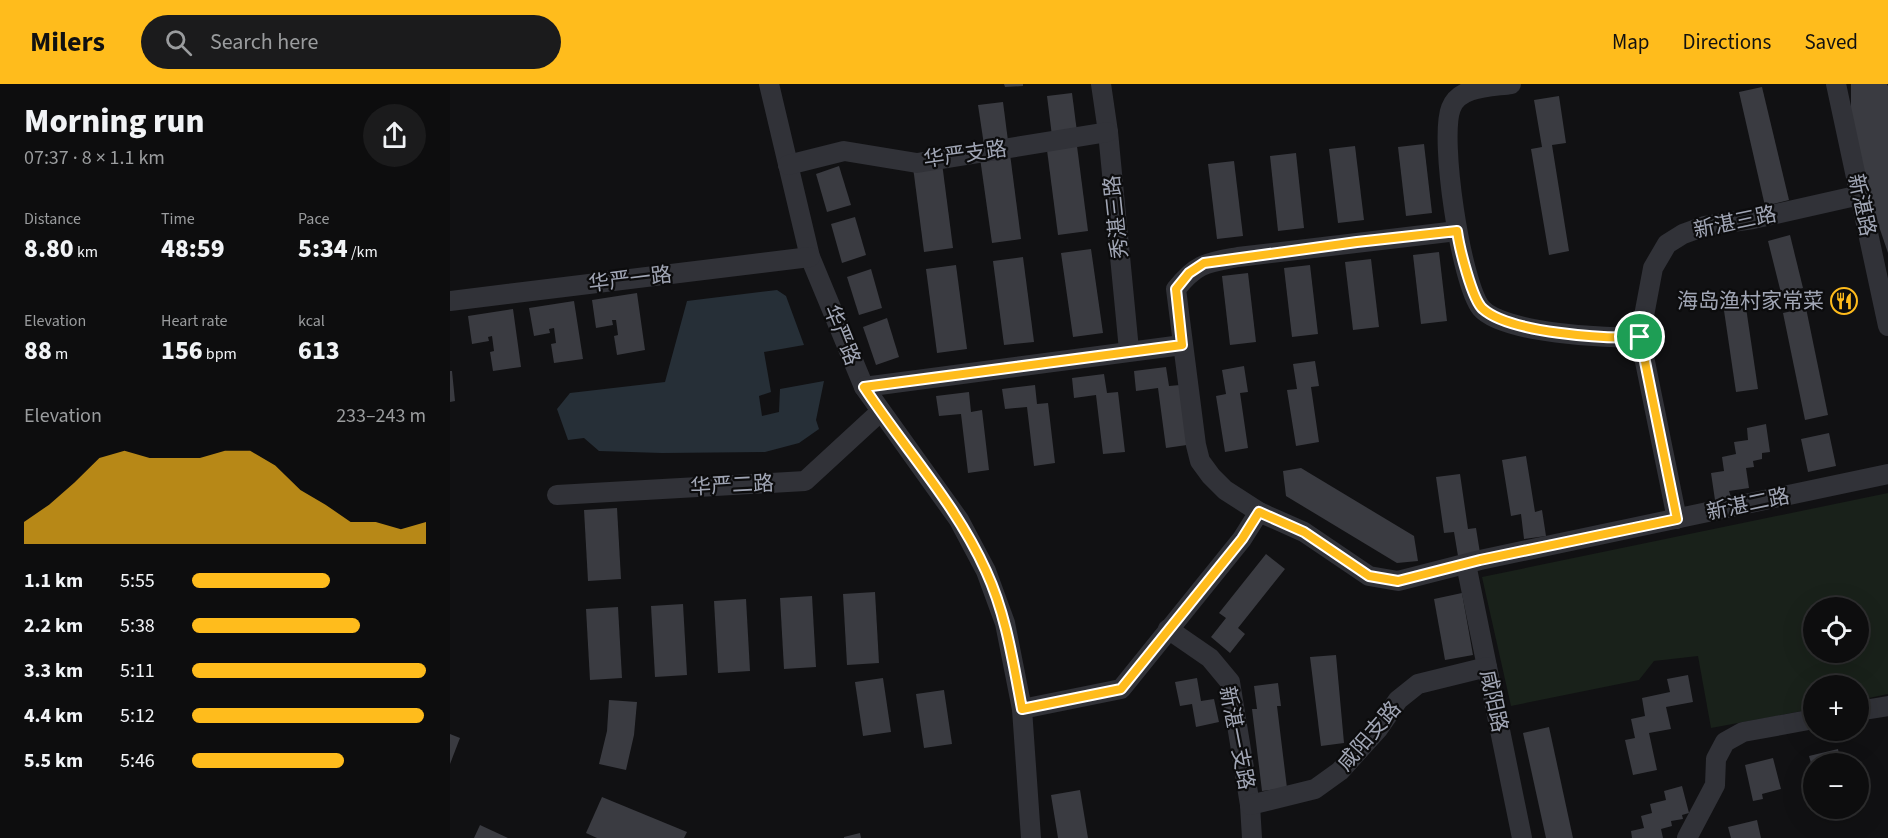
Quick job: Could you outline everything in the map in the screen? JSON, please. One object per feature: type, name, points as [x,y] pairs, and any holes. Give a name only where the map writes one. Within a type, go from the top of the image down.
[{"type":"street","name":"华严路","points":[[769,84],[810,257],[864,387],[959,520],[986,571],[1005,622],[1022,709],[1031,838]]},
{"type":"street","name":"秀湛三路","points":[[1101,84],[1108,132],[1129,350]]},
{"type":"street","points":[[1511,84],[1468,90],[1451,106],[1447,135],[1457,231],[1471,285],[1482,309],[1498,318],[1526,327],[1608,338],[1640,337]]},
{"type":"street","name":"新湛路","points":[[1836,84],[1888,326]]},
{"type":"street","name":"华严支路","points":[[788,165],[844,151],[917,163],[1108,132]]},
{"type":"street","name":"新湛三路","points":[[1677,519],[1640,337],[1653,268],[1667,244],[1683,234],[1705,226],[1753,219],[1860,195]]},
{"type":"street","name":"新湛二路","points":[[1457,231],[1204,263],[1189,273],[1176,289],[1196,445],[1200,460],[1225,490],[1259,512],[1304,532],[1369,576],[1398,581],[1466,564],[1888,474]]},
{"type":"street","name":"华严一路","points":[[450,301],[810,257]]},
{"type":"street","points":[[864,387],[1129,350],[1183,354]]},
{"type":"street","name":"华严二路","points":[[557,495],[805,481],[880,412]]},
{"type":"street","points":[[1022,709],[1121,689],[1242,539],[1259,512]]},
{"type":"street","name":"咸阳路","points":[[1466,564],[1522,838]]},
{"type":"street","name":"新湛一支路","points":[[1168,629],[1210,658],[1230,682],[1250,805],[1252,838]]},
{"type":"street","name":"咸阳支路","points":[[1250,805],[1315,789],[1340,771],[1378,729],[1398,700],[1418,684],[1487,667]]},
{"type":"street","points":[[1869,709],[1888,706]]},
{"type":"street","points":[[1687,838],[1715,785],[1716,759],[1725,742],[1743,732],[1803,721]]},
{"type":"shaded area","points":[[777,290],[786,296],[804,345],[764,352],[771,392],[759,396],[762,416],[779,412],[780,389],[824,381],[816,420],[819,429],[799,443],[765,452],[599,451],[584,438],[568,440],[557,409],[570,393],[665,382],[687,301]]},
{"type":"shaded area","points":[[1888,493],[1888,694],[1869,698],[1869,675],[1803,675],[1803,711],[1711,728],[1698,656],[1654,661],[1639,680],[1511,706],[1482,577]]},
{"type":"building","points":[[1004,84],[1023,84],[1023,86],[1005,87]]},
{"type":"building","points":[[1851,84],[1887,84],[1888,86],[1888,253],[1867,191],[1851,120]]},
{"type":"building","points":[[1762,87],[1789,200],[1765,206],[1739,92]]},
{"type":"building","points":[[1072,93],[1077,132],[1052,136],[1047,96]]},
{"type":"building","points":[[1559,96],[1566,143],[1552,145],[1569,251],[1549,255],[1531,149],[1542,147],[1534,100]]},
{"type":"building","points":[[1003,102],[1008,141],[984,145],[978,105]]},
{"type":"building","points":[[1424,144],[1432,213],[1406,216],[1398,147]]},
{"type":"building","points":[[1077,146],[1088,231],[1058,235],[1047,150]]},
{"type":"building","points":[[1355,146],[1364,220],[1338,223],[1329,149]]},
{"type":"building","points":[[1296,153],[1304,228],[1278,231],[1270,156]]},
{"type":"building","points":[[1010,154],[1021,239],[992,243],[980,158]]},
{"type":"building","points":[[1234,161],[1243,236],[1217,239],[1208,164]]},
{"type":"building","points":[[942,163],[953,248],[924,252],[913,167]]},
{"type":"building","points":[[839,166],[851,205],[827,212],[816,174]]},
{"type":"building","points":[[855,217],[866,255],[842,263],[831,224]]},
{"type":"building","points":[[1790,235],[1803,288],[1781,293],[1768,241]]},
{"type":"building","points":[[1091,249],[1103,333],[1073,337],[1061,253]]},
{"type":"building","points":[[1439,252],[1447,321],[1421,324],[1413,255]]},
{"type":"building","points":[[1023,257],[1034,342],[1004,345],[993,261]]},
{"type":"building","points":[[1371,259],[1379,327],[1353,330],[1345,262]]},
{"type":"building","points":[[956,265],[967,349],[937,353],[926,269]]},
{"type":"building","points":[[1310,265],[1318,334],[1292,337],[1284,268]]},
{"type":"building","points":[[871,269],[882,308],[859,315],[847,277]]},
{"type":"building","points":[[1248,273],[1256,342],[1230,345],[1222,276]]},
{"type":"building","points":[[637,293],[645,350],[617,355],[614,336],[618,335],[616,320],[612,320],[613,325],[596,328],[592,300]]},
{"type":"building","points":[[1744,294],[1758,389],[1736,392],[1722,297]]},
{"type":"building","points":[[574,301],[583,359],[554,363],[551,344],[556,343],[554,328],[549,329],[550,333],[534,336],[529,308]]},
{"type":"building","points":[[1806,308],[1828,415],[1805,420],[1783,313]]},
{"type":"building","points":[[513,309],[521,367],[493,371],[490,352],[494,351],[492,336],[488,337],[489,341],[472,344],[468,316]]},
{"type":"building","points":[[887,318],[899,357],[876,365],[863,327]]},
{"type":"building","points":[[1315,361],[1319,386],[1311,387],[1319,442],[1296,446],[1287,390],[1297,389],[1293,364]]},
{"type":"building","points":[[1244,366],[1248,392],[1240,393],[1248,448],[1225,452],[1216,396],[1226,394],[1222,370]]},
{"type":"building","points":[[1166,367],[1169,386],[1180,385],[1187,445],[1166,448],[1158,388],[1136,391],[1134,371]]},
{"type":"building","points":[[450,371],[452,371],[455,401],[450,402]]},
{"type":"building","points":[[1104,374],[1107,393],[1118,392],[1125,452],[1103,454],[1096,395],[1074,398],[1072,378]]},
{"type":"building","points":[[1035,385],[1037,404],[1048,403],[1055,463],[1034,466],[1027,407],[1005,409],[1002,389]]},
{"type":"building","points":[[969,392],[971,412],[982,410],[989,470],[968,473],[961,414],[939,416],[936,396]]},
{"type":"building","points":[[1766,424],[1770,452],[1762,453],[1762,459],[1753,461],[1754,467],[1746,468],[1749,488],[1729,491],[1731,497],[1715,500],[1711,473],[1724,471],[1722,457],[1736,454],[1734,442],[1748,440],[1747,428]]},
{"type":"building","points":[[1829,433],[1836,466],[1808,472],[1801,439]]},
{"type":"building","points":[[1526,456],[1535,512],[1542,510],[1546,536],[1524,539],[1521,514],[1511,516],[1502,460]]},
{"type":"building","points":[[1301,468],[1414,536],[1418,561],[1397,563],[1286,496],[1283,471]]},
{"type":"building","points":[[1460,474],[1468,529],[1476,528],[1480,553],[1458,556],[1454,532],[1444,533],[1436,477]]},
{"type":"building","points":[[617,508],[621,579],[588,581],[584,510]]},
{"type":"building","points":[[1266,554],[1285,569],[1238,628],[1245,634],[1230,653],[1211,637],[1226,618],[1219,613]]},
{"type":"building","points":[[875,592],[879,663],[847,665],[843,594]]},
{"type":"building","points":[[1462,593],[1473,655],[1445,660],[1434,599]]},
{"type":"building","points":[[812,596],[816,667],[784,669],[780,598]]},
{"type":"building","points":[[746,599],[750,671],[718,673],[714,601]]},
{"type":"building","points":[[683,604],[687,675],[655,677],[651,606]]},
{"type":"building","points":[[618,607],[622,678],[590,680],[586,609]]},
{"type":"building","points":[[1336,655],[1344,743],[1321,746],[1310,657]]},
{"type":"building","points":[[1688,675],[1693,702],[1666,707],[1671,729],[1649,733],[1657,770],[1633,775],[1625,740],[1635,738],[1631,719],[1645,716],[1642,698],[1670,692],[1667,679]]},
{"type":"building","points":[[883,678],[891,732],[863,736],[855,682]]},
{"type":"building","points":[[1197,678],[1201,701],[1214,699],[1219,722],[1196,727],[1192,704],[1180,706],[1175,682]]},
{"type":"building","points":[[1278,683],[1281,706],[1277,706],[1287,788],[1262,791],[1252,709],[1257,709],[1254,686]]},
{"type":"building","points":[[944,690],[952,744],[924,748],[916,694]]},
{"type":"building","points":[[609,700],[637,702],[634,735],[626,770],[599,764],[607,731]]},
{"type":"building","points":[[1549,727],[1573,838],[1546,838],[1523,733]]},
{"type":"building","points":[[450,734],[460,738],[450,764]]},
{"type":"building","points":[[1838,749],[1839,753],[1821,753]]},
{"type":"building","points":[[1773,758],[1781,789],[1762,794],[1763,799],[1753,801],[1745,765]]},
{"type":"building","points":[[1682,786],[1689,813],[1682,815],[1683,819],[1671,821],[1672,826],[1661,829],[1663,838],[1632,838],[1631,831],[1644,828],[1641,816],[1652,813],[1650,804],[1666,800],[1664,791]]},
{"type":"building","points":[[1080,790],[1088,838],[1058,838],[1051,795]]},
{"type":"building","points":[[602,797],[687,832],[684,838],[597,838],[586,833]]},
{"type":"building","points":[[1757,820],[1761,838],[1731,838],[1728,827]]},
{"type":"building","points":[[480,825],[508,838],[474,838]]},
{"type":"building","points":[[860,833],[861,838],[844,838],[844,837]]},
{"type":"place","name":"海岛渔村家常菜","points":[[1844,301]]},
{"type":"route","points":[[1457,231],[1471,285],[1482,309],[1498,318],[1526,327],[1608,338],[1640,337],[1677,519],[1480,560],[1398,581],[1369,576],[1304,532],[1259,512],[1242,539],[1121,689],[1022,709],[1005,622],[986,571],[959,520],[864,387],[1129,350],[1182,345],[1176,289],[1189,273],[1204,263],[1457,231]]}]
